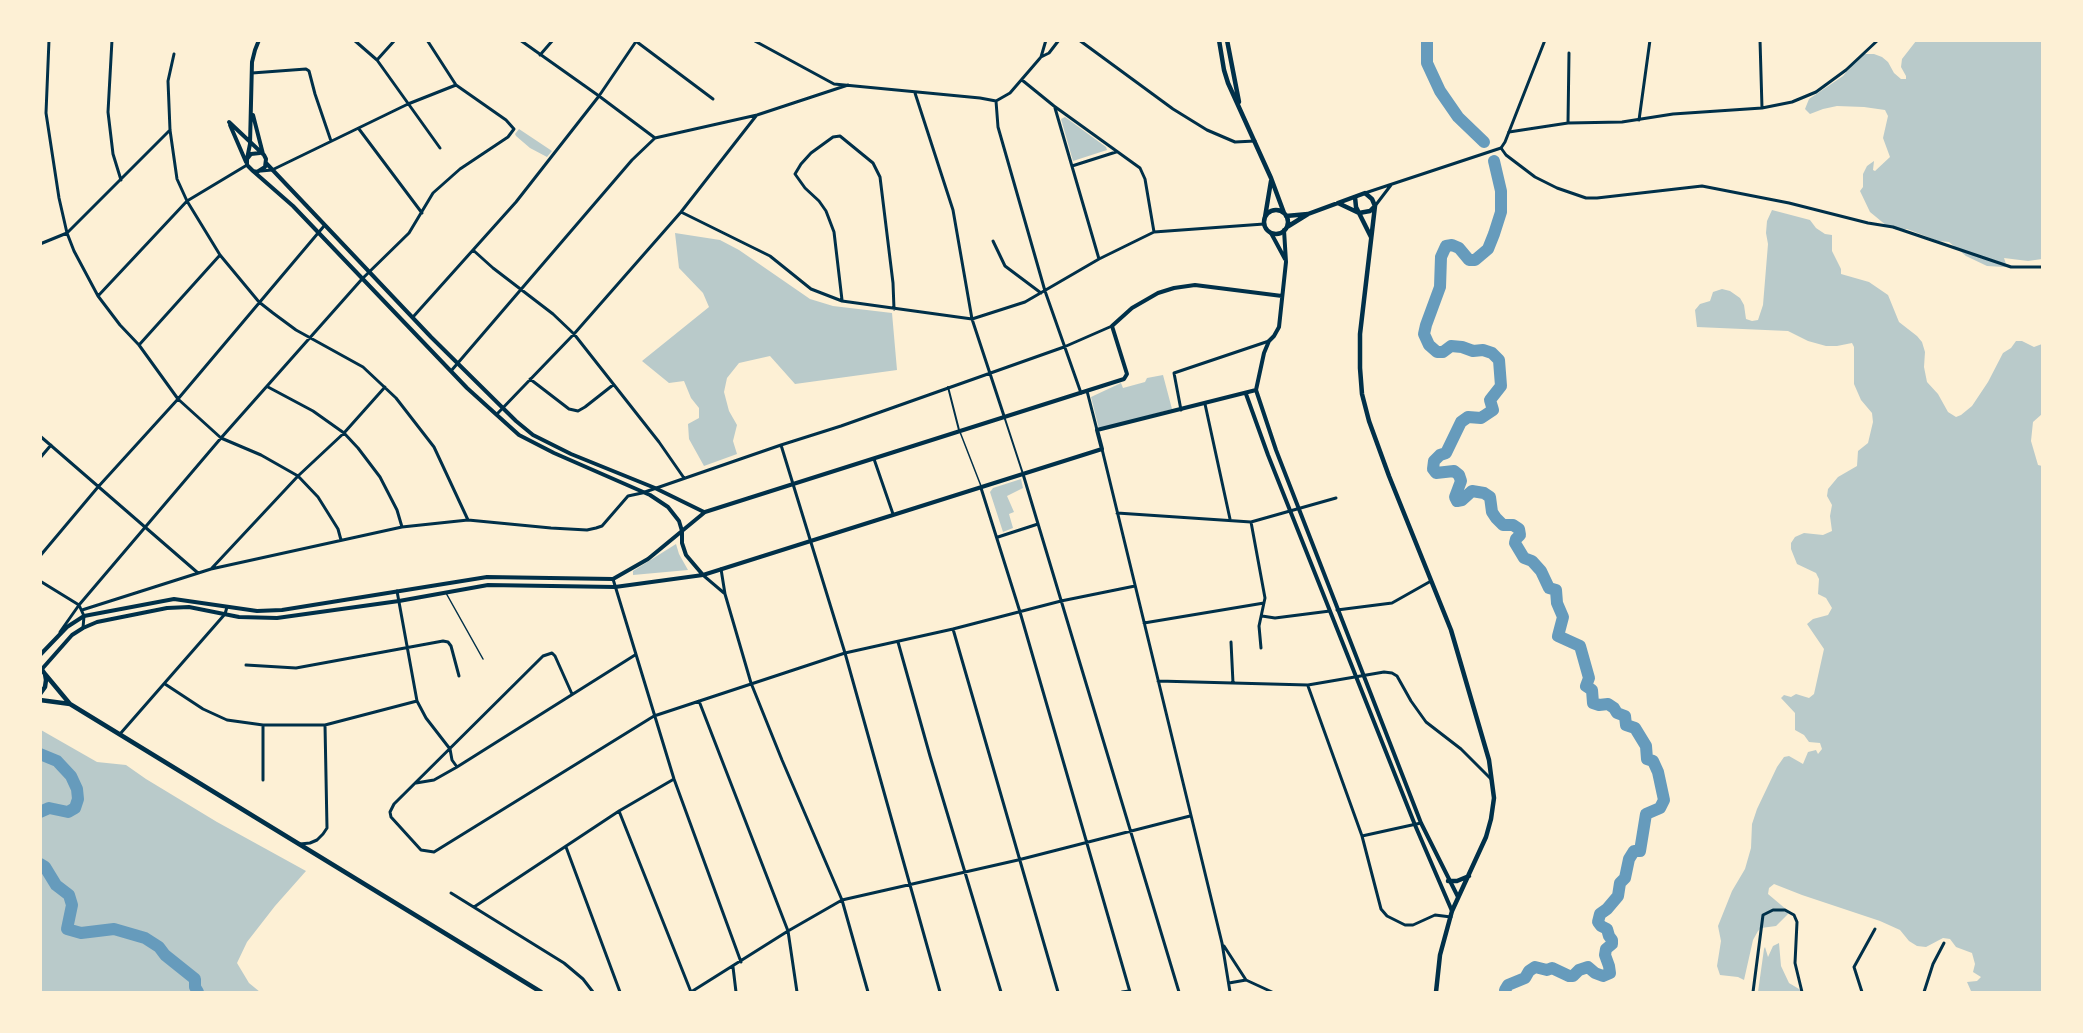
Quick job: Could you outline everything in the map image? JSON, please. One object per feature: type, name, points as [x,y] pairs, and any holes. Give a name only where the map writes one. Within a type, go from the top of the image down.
[{"type":"main road","points":[[1219,40],[1224,70],[1285,214],[1286,262],[1279,327],[1269,341],[1262,359],[1256,390],[1276,450],[1421,823],[1458,897]]},
{"type":"main road","points":[[1229,40],[1229,57],[1240,107]]},
{"type":"main road","points":[[247,162],[250,144],[252,62],[258,41]]},
{"type":"main road","points":[[251,106],[266,163],[431,337],[524,428],[571,454],[655,488],[705,512]]},
{"type":"main road","points":[[262,154],[229,122],[247,162],[255,171],[319,232],[496,416],[519,435],[546,449],[660,500],[679,521],[686,555],[703,575]]},
{"type":"main road","points":[[247,162],[251,154],[262,154]]},
{"type":"main road","points":[[255,171],[261,170],[266,163]]},
{"type":"main road","points":[[1271,178],[1264,224],[1286,262]]},
{"type":"main road","points":[[1271,233],[1278,233],[1308,214],[1365,193],[1372,199],[1375,206],[1360,334],[1362,394],[1389,476],[1451,630],[1493,781],[1494,798],[1491,819],[1486,837],[1451,914],[1440,955],[1436,993]]},
{"type":"main road","points":[[1355,197],[1356,207],[1372,240]]},
{"type":"main road","points":[[293,206],[299,199]]},
{"type":"main road","points":[[1338,203],[1359,213],[1371,211],[1375,206]]},
{"type":"main road","points":[[1265,217],[1277,210],[1285,214],[1308,214]]},
{"type":"main road","points":[[40,655],[59,634],[84,616],[174,599],[257,611],[282,610],[487,576],[613,579],[648,559],[705,512],[1127,377],[1112,326],[1145,299],[1174,288],[1195,285],[1282,296]]},
{"type":"main road","points":[[425,344],[431,337]]},
{"type":"main road","points":[[40,694],[45,687],[43,670],[72,635],[97,622],[180,607],[248,618],[277,618],[399,601],[488,585],[615,587],[703,575],[1102,449],[1097,430],[1256,390]]},
{"type":"main road","points":[[1246,394],[1268,455],[1451,914]]},
{"type":"main road","points":[[519,435],[524,428]]},
{"type":"main road","points":[[1268,455],[1276,450]]},
{"type":"main road","points":[[487,576],[488,585]]},
{"type":"main road","points":[[96,613],[97,605]]},
{"type":"main road","points":[[1348,655],[1354,653]]},
{"type":"main road","points":[[43,670],[69,704],[541,993]]},
{"type":"main road","points":[[40,700],[69,704]]},
{"type":"main road","points":[[1448,881],[1457,881],[1469,876]]},
{"type":"main road","points":[[1437,975],[1441,993]]},
{"type":"street","points":[[49,40],[46,113],[59,198],[74,251],[98,296],[139,345],[178,399],[221,438],[261,455],[298,476],[318,497],[338,529],[341,540]]},
{"type":"street","points":[[112,40],[108,122],[121,180]]},
{"type":"street","points":[[354,40],[377,60],[440,148]]},
{"type":"street","points":[[377,60],[395,40]]},
{"type":"street","points":[[59,634],[79,606],[221,438],[362,279],[409,233],[433,193],[444,182],[508,137],[514,129],[506,120],[456,86],[427,40]]},
{"type":"street","points":[[520,40],[655,138]]},
{"type":"street","points":[[540,55],[553,40]]},
{"type":"street","points":[[753,40],[834,84],[996,101],[1010,93],[1041,57],[1046,40]]},
{"type":"street","points":[[1041,57],[1049,53],[1059,40]]},
{"type":"street","points":[[1079,40],[1173,109],[1207,130],[1235,142],[1255,141]]},
{"type":"street","points":[[1365,193],[1501,148],[1545,40]]},
{"type":"street","points":[[1639,120],[1650,40]]},
{"type":"street","points":[[1760,40],[1762,108]]},
{"type":"street","points":[[1509,132],[1568,123],[1639,120],[1673,114],[1762,108],[1792,102],[1816,92],[1846,70],[1878,40]]},
{"type":"street","points":[[413,317],[516,202],[599,96],[637,41],[713,99]]},
{"type":"street","points":[[1568,123],[1569,53]]},
{"type":"street","points":[[174,54],[168,81],[170,130],[177,179],[187,201],[220,255],[259,302],[285,323],[363,367],[385,387],[411,415],[434,447],[468,520]]},
{"type":"street","points":[[252,73],[306,69],[309,71],[331,141]]},
{"type":"street","points":[[1022,80],[1140,168],[1143,173],[1154,232]]},
{"type":"street","points":[[451,371],[632,160],[655,138],[756,115],[848,85]]},
{"type":"street","points":[[255,171],[272,170],[408,104],[456,86]]},
{"type":"street","points":[[915,93],[953,210],[972,319],[1023,474],[1179,993]]},
{"type":"street","points":[[996,101],[998,127],[1043,292],[1081,393]]},
{"type":"street","points":[[1054,106],[1099,259]]},
{"type":"street","points":[[496,416],[573,334],[681,212],[756,115]]},
{"type":"street","points":[[359,129],[422,213]]},
{"type":"street","points":[[40,244],[67,232],[170,130]]},
{"type":"street","points":[[842,301],[834,232],[822,206],[795,174],[811,153],[833,137],[840,136],[873,163],[880,177],[892,272],[894,309]]},
{"type":"street","points":[[1501,148],[1506,155],[1535,177],[1586,198],[1702,186],[1789,202],[1920,234],[2011,267],[2043,267]]},
{"type":"street","points":[[1072,166],[1117,152]]},
{"type":"street","points":[[98,296],[187,201],[247,162]]},
{"type":"street","points":[[1375,206],[1392,183]]},
{"type":"street","points":[[681,212],[770,256],[811,289],[842,301],[972,319],[1025,302],[1099,259],[1154,232],[1264,224]]},
{"type":"street","points":[[40,556],[98,487],[178,399],[324,226]]},
{"type":"street","points":[[993,241],[1005,266],[1043,292]]},
{"type":"street","points":[[473,250],[553,314],[573,334],[653,433],[684,478]]},
{"type":"street","points":[[139,345],[220,255]]},
{"type":"street","points":[[82,610],[211,569],[402,527],[468,520],[587,530],[602,526],[628,496],[841,426],[1064,347],[1112,326]]},
{"type":"street","points":[[1181,410],[1174,373],[1269,341]]},
{"type":"street","points":[[530,379],[569,409],[578,411],[613,385]]},
{"type":"street","points":[[268,387],[313,411],[344,433],[380,477],[397,510],[402,527]]},
{"type":"street","points":[[211,569],[298,476],[344,433],[385,387]]},
{"type":"street","points":[[948,387],[959,430]]},
{"type":"street","points":[[1087,391],[1097,430]]},
{"type":"street","points":[[1204,404],[1230,519]]},
{"type":"street","points":[[40,436],[198,573]]},
{"type":"street","points":[[781,445],[845,653],[940,993]]},
{"type":"street","points":[[40,458],[51,446]]},
{"type":"street","points":[[1102,449],[1222,943],[1230,993]]},
{"type":"street","points":[[874,459],[893,514]]},
{"type":"street","points":[[981,487],[1020,612],[1129,992],[1122,993]]},
{"type":"street","points":[[1117,513],[1251,522],[1336,498]]},
{"type":"street","points":[[1251,522],[1264,588],[1264,603],[1259,626],[1261,648]]},
{"type":"street","points":[[998,537],[1038,524]]},
{"type":"street","points":[[721,569],[725,594],[751,683],[842,900],[868,993]]},
{"type":"street","points":[[703,575],[725,594]]},
{"type":"street","points":[[613,579],[674,779],[741,962]]},
{"type":"street","points":[[40,580],[79,606],[84,616],[83,628]]},
{"type":"street","points":[[1337,610],[1392,603],[1431,581]]},
{"type":"street","points":[[573,693],[555,656],[549,653],[543,656],[394,804],[390,812],[394,821],[421,850],[434,852],[654,716],[845,653],[953,629],[1061,601],[1135,586]]},
{"type":"street","points":[[397,591],[417,701],[426,718],[450,749],[452,760],[457,767]]},
{"type":"street","points":[[1144,623],[1264,603]]},
{"type":"street","points":[[118,735],[225,614],[227,607]]},
{"type":"street","points":[[1262,616],[1275,618],[1330,611]]},
{"type":"street","points":[[953,629],[1058,993]]},
{"type":"street","points":[[246,665],[296,668],[443,641],[448,642],[451,646],[459,676]]},
{"type":"street","points":[[898,642],[1001,993]]},
{"type":"street","points":[[1231,642],[1233,683]]},
{"type":"street","points":[[416,783],[434,780],[457,767],[635,655]]},
{"type":"street","points":[[1158,681],[1308,685],[1384,672],[1392,673],[1397,676],[1426,722],[1461,749],[1493,781]]},
{"type":"street","points":[[165,684],[203,710],[227,720],[263,725],[325,725],[417,701]]},
{"type":"street","points":[[1308,685],[1362,836],[1383,913],[1398,923],[1409,926],[1435,915],[1451,914]]},
{"type":"street","points":[[699,701],[788,931],[797,993]]},
{"type":"street","points":[[263,725],[263,780]]},
{"type":"street","points":[[298,844],[317,840],[327,828],[325,725]]},
{"type":"street","points":[[474,907],[620,811],[674,779]]},
{"type":"street","points":[[620,811],[691,993],[788,931],[842,900],[1018,860],[1190,816]]},
{"type":"street","points":[[1362,836],[1421,823]]},
{"type":"street","points":[[566,846],[620,993]]},
{"type":"street","points":[[451,893],[564,963],[583,979],[593,993]]},
{"type":"street","points":[[1753,993],[1763,915],[1773,910],[1785,910],[1794,915],[1797,922],[1795,963],[1802,993]]},
{"type":"street","points":[[1862,993],[1854,967],[1875,929]]},
{"type":"street","points":[[1222,943],[1245,980],[1272,993]]},
{"type":"street","points":[[1924,993],[1932,964],[1944,943]]},
{"type":"street","points":[[733,966],[736,993]]},
{"type":"street","points":[[1226,970],[1239,972]]},
{"type":"street","points":[[1228,983],[1245,980]]},
{"type":"lane","points":[[959,430],[981,487]]},
{"type":"lane","points":[[446,592],[483,659]]},
{"type":"shaded area","points":[[1916,41],[2042,41],[2042,259],[2028,261],[2004,258],[2006,264],[2021,268],[1987,266],[1966,256],[1949,242],[1938,241],[1907,229],[1897,230],[1887,226],[1870,212],[1860,191],[1863,187],[1863,174],[1867,166],[1874,161],[1873,170],[1875,171],[1890,157],[1883,138],[1888,116],[1885,110],[1837,106],[1810,114],[1805,109],[1809,99],[1843,76],[1859,57],[1865,54],[1882,57],[1894,73],[1901,79],[1906,79],[1901,67],[1902,59]]},
{"type":"shaded area","points":[[1065,117],[1107,150],[1073,161],[1061,119]]},
{"type":"shaded area","points":[[519,129],[552,151],[547,157],[530,148],[516,136]]},
{"type":"shaded area","points":[[1772,210],[1810,220],[1816,228],[1825,234],[1832,235],[1832,251],[1841,269],[1841,274],[1869,282],[1888,295],[1899,322],[1922,342],[1927,382],[1938,394],[1948,412],[1956,417],[1972,406],[2003,353],[2016,341],[2022,341],[2034,347],[2042,344],[2042,414],[2033,422],[2031,441],[2038,465],[2042,466],[2042,992],[1970,992],[1967,982],[1977,981],[1981,977],[1973,972],[1975,964],[1972,953],[1956,947],[1950,939],[1943,938],[1926,947],[1917,946],[1909,941],[1900,930],[1880,921],[1774,884],[1769,888],[1768,894],[1787,910],[1788,914],[1776,926],[1761,928],[1758,931],[1753,940],[1744,980],[1720,975],[1717,966],[1721,941],[1718,926],[1732,891],[1745,869],[1751,848],[1752,824],[1757,809],[1784,757],[1789,756],[1803,764],[1808,752],[1816,750],[1818,754],[1822,749],[1820,743],[1809,742],[1804,735],[1795,730],[1795,713],[1781,698],[1784,695],[1791,697],[1796,694],[1809,698],[1814,694],[1824,649],[1807,624],[1813,619],[1828,615],[1832,608],[1826,598],[1818,594],[1819,579],[1816,573],[1797,564],[1791,543],[1795,537],[1804,533],[1823,535],[1832,531],[1830,516],[1832,505],[1827,496],[1828,489],[1838,477],[1857,466],[1858,451],[1868,443],[1873,422],[1872,413],[1861,400],[1854,384],[1854,347],[1852,343],[1826,346],[1808,341],[1788,331],[1697,327],[1695,310],[1700,304],[1710,301],[1713,292],[1722,289],[1740,298],[1744,305],[1746,319],[1758,320],[1763,305],[1768,244],[1767,221]]},
{"type":"shaded area","points":[[675,233],[720,240],[739,250],[810,299],[833,306],[892,313],[897,370],[795,384],[770,356],[739,363],[727,378],[724,392],[729,411],[737,425],[733,441],[737,454],[704,466],[689,439],[688,424],[699,418],[699,408],[691,398],[684,381],[669,383],[642,361],[709,307],[703,293],[679,268]]},
{"type":"shaded area","points":[[1163,375],[1172,409],[1099,429],[1091,397],[1121,383],[1123,388],[1145,382],[1147,378]]},
{"type":"shaded area","points":[[1021,479],[1023,488],[1007,496],[1014,512],[1009,514],[1013,528],[1003,532],[990,492],[993,488]]},
{"type":"shaded area","points":[[676,544],[688,570],[633,575],[633,571]]},
{"type":"shaded area","points":[[41,730],[97,762],[126,765],[217,822],[306,871],[247,942],[237,963],[249,983],[260,992],[41,992]]},
{"type":"shaded area","points":[[1779,943],[1781,966],[1789,983],[1804,992],[1758,992],[1764,949],[1765,947],[1768,957],[1773,946]]},
{"type":"waterway","points":[[1427,40],[1427,63],[1440,91],[1458,117],[1484,142]]},
{"type":"waterway","points":[[1494,161],[1501,191],[1501,212],[1488,249],[1475,260],[1469,260],[1459,248],[1452,245],[1446,246],[1441,257],[1440,287],[1424,334],[1429,345],[1437,352],[1443,352],[1451,346],[1492,353],[1499,360],[1501,386],[1490,400],[1493,410],[1481,418],[1468,417],[1461,422],[1446,453],[1434,461],[1433,469],[1436,473],[1454,471],[1459,475],[1461,481],[1455,497],[1457,501],[1462,500],[1472,491],[1484,493],[1490,497],[1492,512],[1496,518],[1503,525],[1513,525],[1519,529],[1520,535],[1515,543],[1524,558],[1532,561],[1541,571],[1549,588],[1556,590],[1557,603],[1563,617],[1558,636],[1580,646],[1589,678],[1586,686],[1592,690],[1593,703],[1608,704],[1617,713],[1625,716],[1626,725],[1635,728],[1646,746],[1647,759],[1653,761],[1658,772],[1664,800],[1660,808],[1646,814],[1640,851],[1634,851],[1629,859],[1618,896],[1600,914],[1598,922],[1607,929],[1612,940],[1605,955],[1610,973],[1603,976],[1588,967],[1569,976],[1552,968],[1547,970],[1535,967],[1525,978],[1508,985],[1506,992]]},
{"type":"waterway","points":[[40,754],[57,761],[71,776],[77,789],[78,799],[75,808],[68,812],[49,808],[40,812]]},
{"type":"waterway","points":[[40,864],[45,867],[56,885],[69,895],[72,905],[67,929],[81,933],[114,929],[145,938],[159,947],[165,955],[195,979],[198,992]]}]
